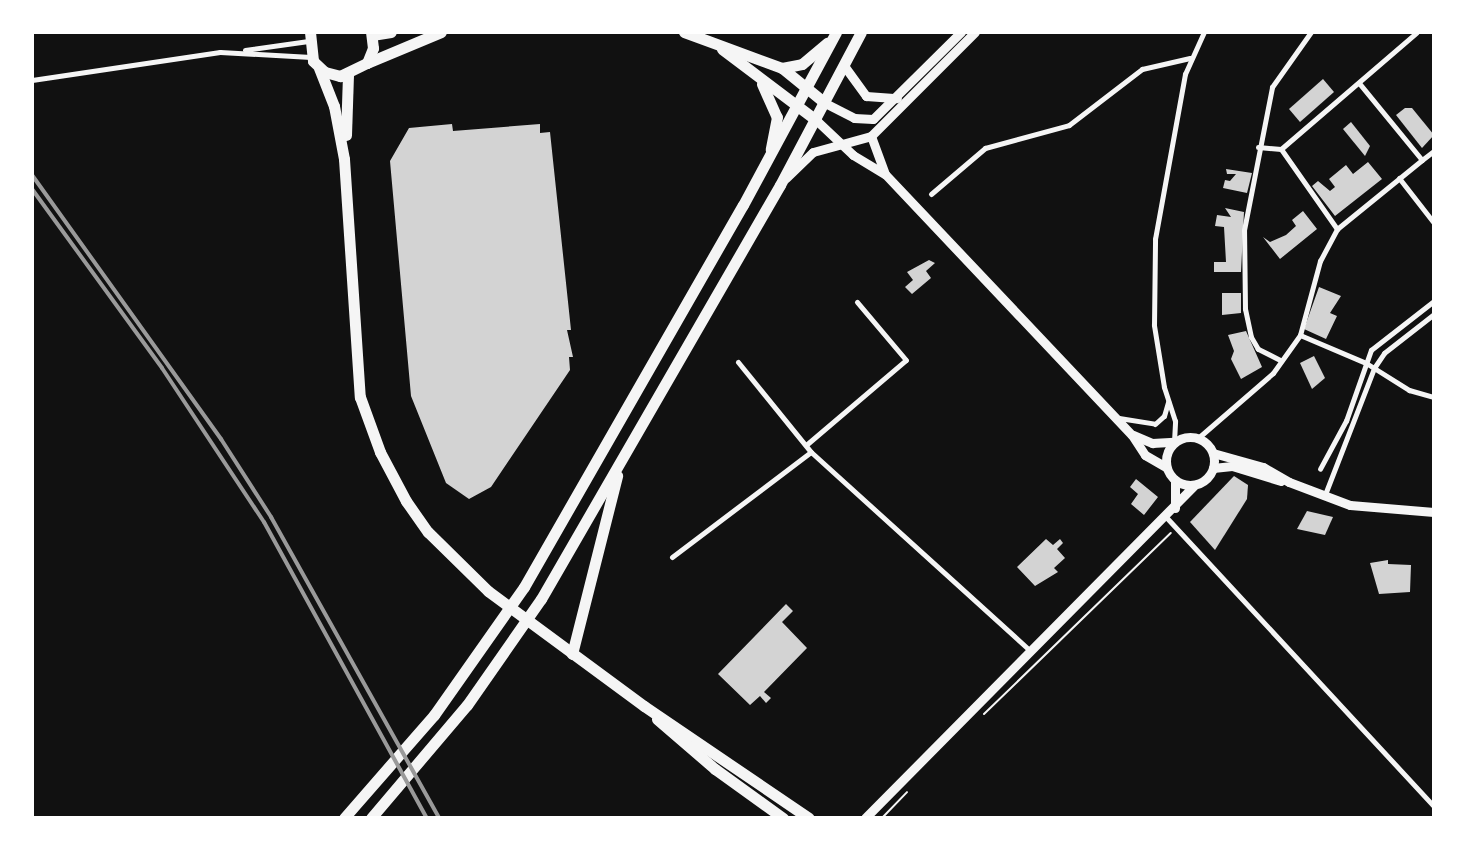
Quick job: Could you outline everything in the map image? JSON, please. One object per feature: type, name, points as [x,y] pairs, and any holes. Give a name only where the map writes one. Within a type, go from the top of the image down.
[{"type":"main road","points":[[367,64],[371,34],[391,32]]},
{"type":"main road","points":[[319,68],[334,75],[348,75],[367,64],[441,32]]},
{"type":"main road","points":[[684,32],[782,68],[825,103]]},
{"type":"main road","points":[[371,818],[434,747],[514,640],[541,599],[780,185],[845,67],[861,32]]},
{"type":"main road","points":[[782,68],[808,60],[836,34]]},
{"type":"main road","points":[[344,818],[422,730],[496,629],[524,587],[769,159],[836,34]]},
{"type":"main road","points":[[309,37],[311,58],[319,68],[334,106],[344,159]]},
{"type":"main road","points":[[717,45],[816,120]]},
{"type":"main road","points":[[753,73],[775,110],[769,159]]},
{"type":"main road","points":[[348,75],[344,159],[355,367],[380,452],[406,501],[456,562],[572,654],[644,706],[809,818]]},
{"type":"main road","points":[[572,654],[618,467]]},
{"type":"main road","points":[[644,706],[714,769],[783,818]]},
{"type":"street","points":[[825,103],[854,118],[870,120],[897,98],[961,32]]},
{"type":"street","points":[[780,185],[814,152],[871,136],[975,32]]},
{"type":"street","points":[[1166,467],[1174,442],[1175,421],[1168,402],[1154,324],[1155,239],[1190,58],[1204,32]]},
{"type":"street","points":[[1280,360],[1258,349],[1245,309],[1244,230],[1258,147],[1272,87],[1311,32]]},
{"type":"street","points":[[1258,147],[1281,149],[1417,32]]},
{"type":"street","points":[[32,80],[240,51],[309,37]]},
{"type":"street","points":[[240,51],[311,58]]},
{"type":"street","points":[[931,194],[985,148],[1069,125],[1142,69],[1190,58]]},
{"type":"street","points":[[845,67],[866,96],[897,98]]},
{"type":"street","points":[[1358,83],[1422,160]]},
{"type":"street","points":[[816,120],[842,144],[885,174],[1132,435],[1145,455],[1166,467],[1174,480],[1175,508]]},
{"type":"street","points":[[871,136],[885,174]]},
{"type":"street","points":[[1281,149],[1337,229]]},
{"type":"street","points":[[1132,435],[1152,443],[1198,438],[1273,373],[1280,360],[1300,335],[1320,261],[1337,229],[1434,151]]},
{"type":"street","points":[[1399,178],[1434,223]]},
{"type":"street","points":[[1320,469],[1346,421],[1371,350],[1434,301]]},
{"type":"street","points":[[806,445],[906,360],[857,302]]},
{"type":"street","points":[[1324,497],[1374,368],[1384,353],[1434,314]]},
{"type":"street","points":[[1300,335],[1366,363],[1409,390],[1434,397]]},
{"type":"street","points":[[738,362],[811,452],[1029,650]]},
{"type":"street","points":[[1116,418],[1155,424],[1164,416],[1168,402]]},
{"type":"street","points":[[1198,438],[1213,453],[1263,467],[1289,482],[1324,497],[1378,510],[1434,512]]},
{"type":"street","points":[[672,557],[811,452]]},
{"type":"street","points":[[865,818],[1029,650],[1175,508],[1193,486],[1206,480],[1214,468],[1213,453]]},
{"type":"street","points":[[1214,468],[1232,466],[1289,482]]},
{"type":"street","points":[[1174,480],[1193,486]]},
{"type":"street","points":[[1166,517],[1434,806]]},
{"type":"path","points":[[977,721],[1166,537]]},
{"type":"path","points":[[882,818],[913,785]]},
{"type":"building","points":[[1323,79],[1334,92],[1300,122],[1289,109]]},
{"type":"building","points":[[1405,108],[1412,108],[1434,135],[1422,148],[1396,115]]},
{"type":"building","points":[[1351,122],[1370,146],[1365,156],[1343,129]]},
{"type":"building","points":[[452,124],[453,131],[540,124],[540,133],[550,132],[571,330],[567,330],[573,357],[569,357],[570,370],[491,487],[469,499],[446,483],[411,396],[390,161],[409,128]]},
{"type":"building","points":[[1368,162],[1382,179],[1335,216],[1312,186],[1318,181],[1330,191],[1335,187],[1329,179],[1346,165],[1353,174]]},
{"type":"building","points":[[1226,169],[1252,173],[1247,193],[1223,188],[1225,180],[1230,181],[1236,174],[1227,174]]},
{"type":"building","points":[[1225,208],[1244,212],[1241,272],[1214,272],[1214,262],[1226,262],[1224,227],[1215,226],[1217,215],[1231,217]]},
{"type":"building","points":[[1303,211],[1317,229],[1280,259],[1263,237],[1270,242],[1286,235],[1296,226],[1292,220]]},
{"type":"building","points":[[929,260],[935,263],[926,271],[931,278],[912,294],[905,287],[913,280],[907,272]]},
{"type":"building","points":[[1319,287],[1341,296],[1330,313],[1337,316],[1326,339],[1304,329]]},
{"type":"building","points":[[1222,293],[1241,293],[1241,313],[1222,315]]},
{"type":"building","points":[[1246,331],[1262,367],[1241,379],[1231,359],[1234,351],[1228,335]]},
{"type":"building","points":[[1314,356],[1325,378],[1312,389],[1300,363]]},
{"type":"building","points":[[1234,476],[1248,485],[1247,499],[1215,550],[1190,522]]},
{"type":"building","points":[[1136,479],[1158,497],[1144,515],[1131,504],[1138,494],[1130,487]]},
{"type":"building","points":[[1307,511],[1333,517],[1325,535],[1297,529]]},
{"type":"building","points":[[1046,539],[1053,545],[1060,539],[1063,543],[1057,549],[1065,558],[1054,568],[1058,572],[1035,586],[1017,567]]},
{"type":"building","points":[[1388,560],[1388,564],[1411,565],[1410,592],[1379,594],[1370,563]]},
{"type":"building","points":[[786,604],[793,611],[782,622],[807,648],[764,692],[771,698],[766,703],[760,696],[750,705],[718,674]]},
{"type":"railway","points":[[32,175],[221,439],[271,517],[439,818]]},
{"type":"railway","points":[[32,189],[162,368],[264,522],[427,818]]}]
